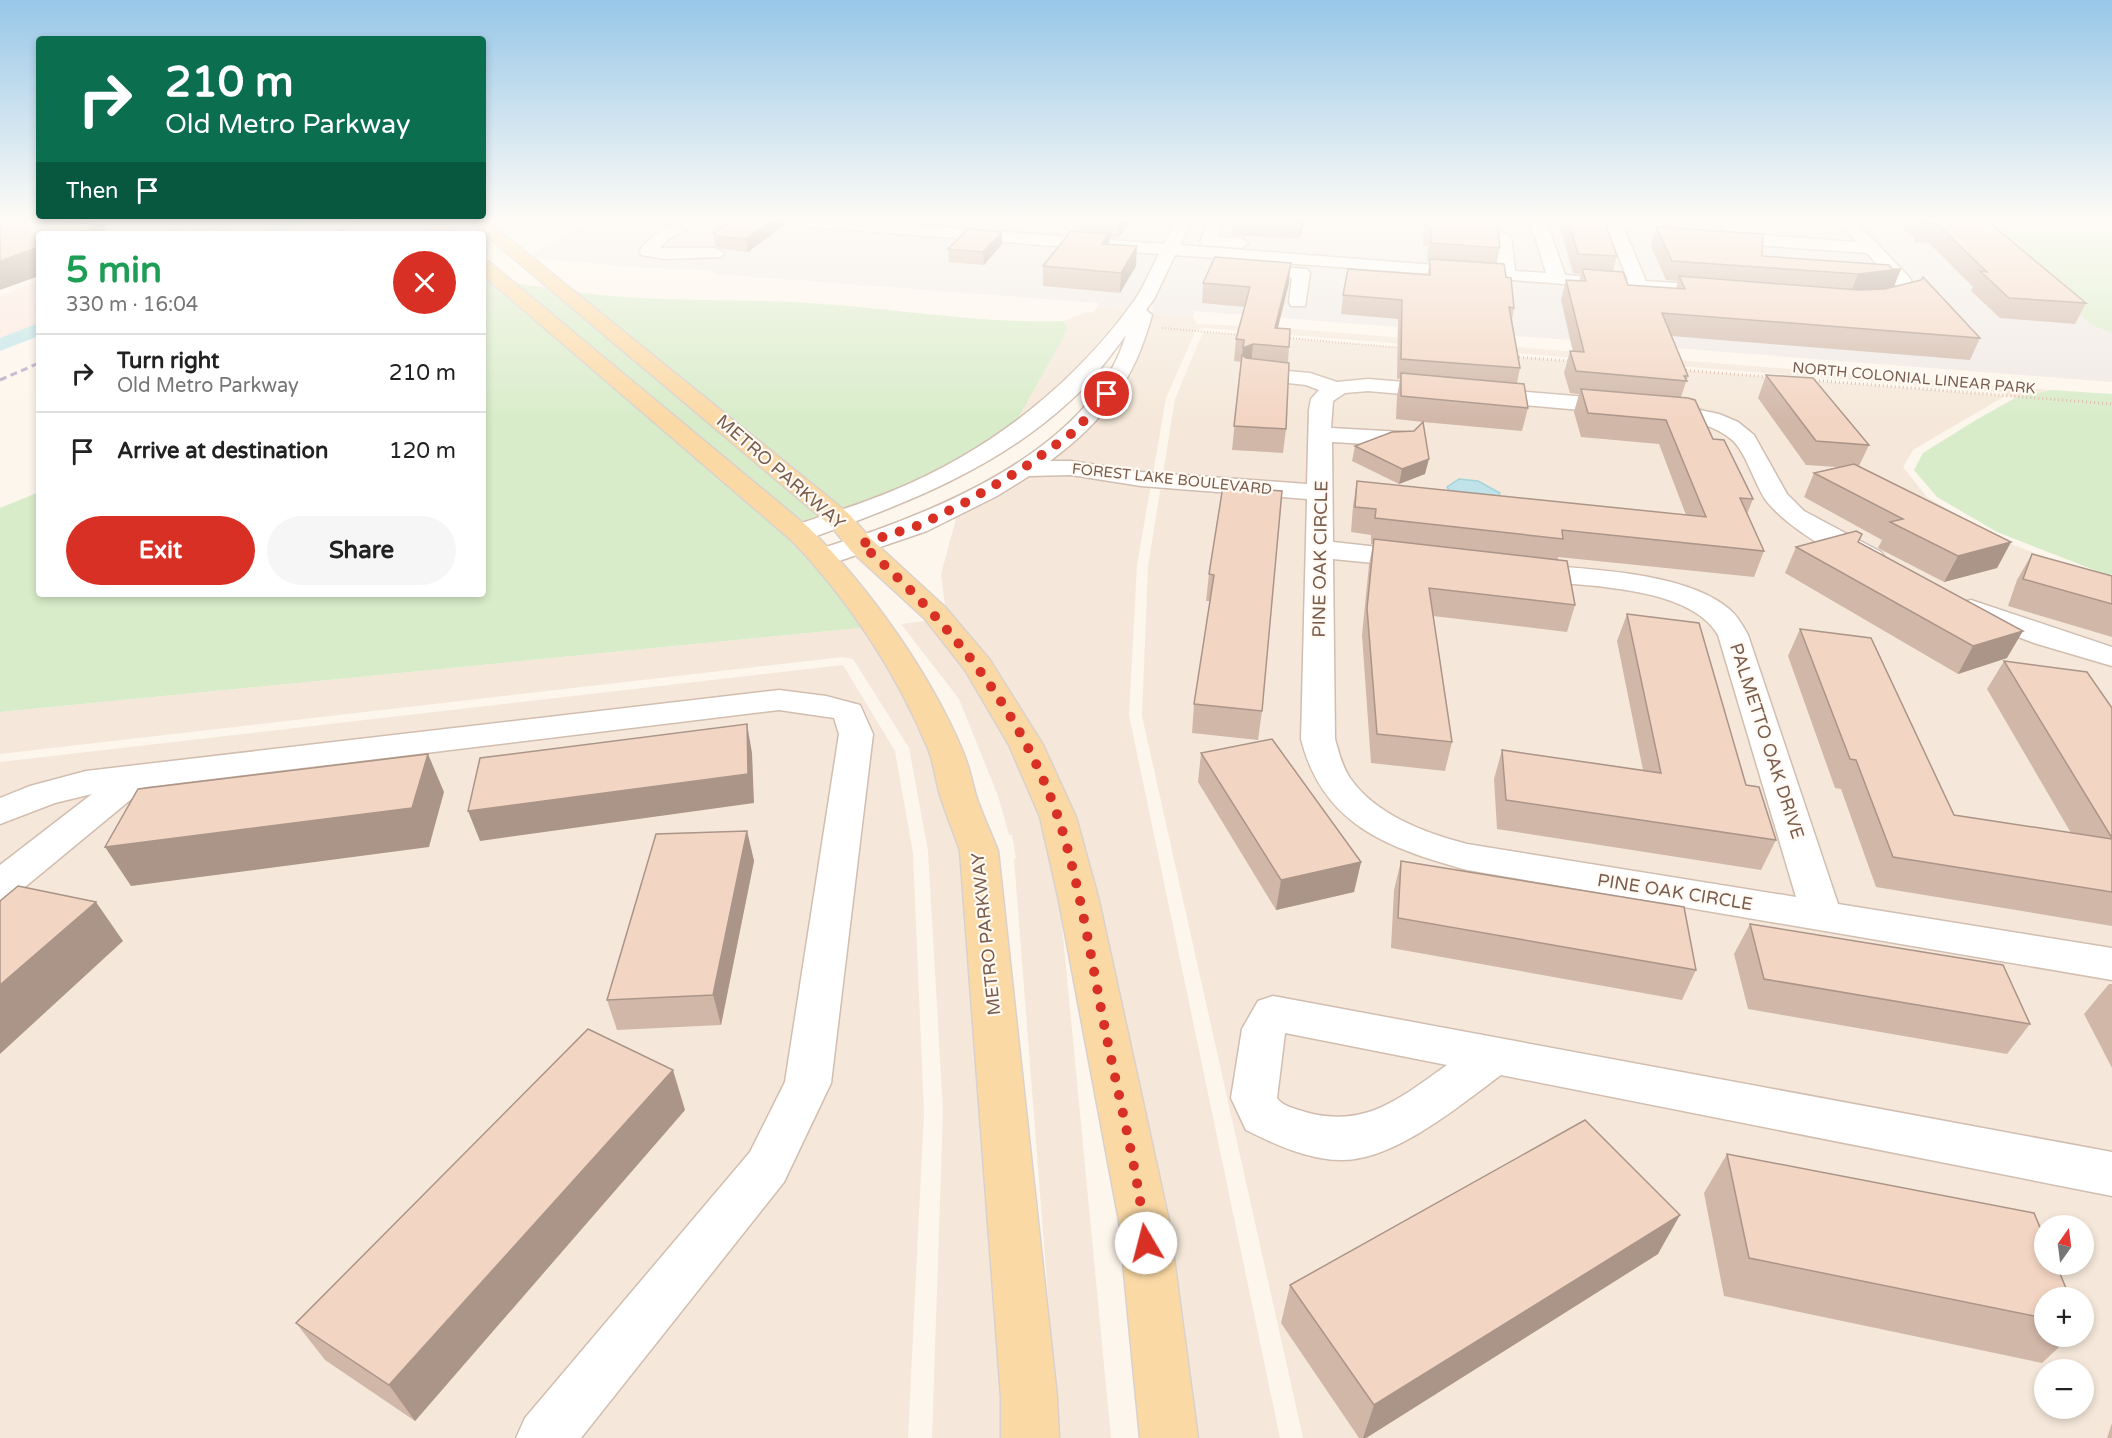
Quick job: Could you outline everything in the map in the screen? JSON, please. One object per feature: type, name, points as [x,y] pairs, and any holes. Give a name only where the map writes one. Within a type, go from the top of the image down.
[{"type":"main road","name":"METRO PARKWAY","points":[[507,287],[649,404],[799,533],[823,557],[895,654],[924,703],[947,754],[959,798],[979,850],[1029,1397],[1030,1438]]},
{"type":"main road","name":"METRO PARKWAY","points":[[557,287],[851,532],[935,613],[979,667],[1026,745],[1058,817],[1079,901],[1144,1221],[1169,1438]]},
{"type":"street","points":[[823,557],[851,532],[1008,440],[1064,395],[1101,354],[1145,298],[1151,287]]},
{"type":"street","points":[[1298,302],[1300,287]]},
{"type":"street","points":[[1665,287],[1688,289],[1687,287]]},
{"type":"street","points":[[1859,302],[1894,299],[1905,294],[1904,287]]},
{"type":"street","points":[[799,533],[851,532],[920,525],[966,502],[1022,469],[1075,431],[1117,381],[1140,326],[1145,298]]},
{"type":"street","points":[[1101,354],[1111,355],[1117,362],[1117,381]]},
{"type":"street","points":[[1251,374],[1310,379],[1336,389],[1368,385],[1671,411],[1717,420],[1738,432],[1746,440],[1777,499],[1787,510],[1805,523],[1892,569]]},
{"type":"street","name":"PINE OAK CIRCLE","points":[[1336,389],[1322,399],[1320,434],[1318,739],[1320,758],[1327,774],[1342,794],[1378,823],[1407,838],[1467,857],[2112,964]]},
{"type":"street","name":"FOREST LAKE BOULEVARD","points":[[1075,431],[1078,441],[1114,468]]},
{"type":"street","points":[[1320,434],[1403,439]]},
{"type":"street","name":"FOREST LAKE BOULEVARD","points":[[1022,469],[1114,468],[1321,485]]},
{"type":"street","points":[[1320,549],[1439,562]]},
{"type":"street","name":"PALMETTO OAK DRIVE","points":[[1498,569],[1662,589],[1695,601],[1719,615],[1733,635],[1822,916]]},
{"type":"street","points":[[1953,601],[2035,633],[2112,657]]},
{"type":"street","points":[[0,812],[43,794],[86,783],[778,700],[808,703],[848,712],[856,734],[808,1083],[767,1167],[545,1438]]},
{"type":"street","points":[[0,886],[135,777]]},
{"type":"street","points":[[1495,1055],[1384,1131],[1348,1140],[1287,1128],[1262,1116],[1254,1098],[1264,1029],[1273,1013],[1495,1055],[2112,1174]]},
{"type":"path","points":[[1140,326],[1251,335]]},
{"type":"path","points":[[1287,338],[1405,348]]},
{"type":"path","points":[[1511,356],[1570,361]]},
{"type":"path","name":"NORTH COLONIAL LINEAR PARK","points":[[1676,369],[1781,378]]},
{"type":"path","name":"NORTH COLONIAL LINEAR PARK","points":[[1805,380],[2112,404]]},
{"type":"shaded area","points":[[22,287],[36,287],[36,330],[0,345],[0,296]]},
{"type":"shaded area","points":[[889,287],[2052,287],[2102,329],[2112,333],[2112,382],[1194,311],[1193,317],[1152,313],[1153,300],[1135,299],[1126,310],[1097,307],[1099,303]]},
{"type":"shaded area","points":[[1097,307],[1126,310],[1055,393],[1013,427],[1067,329],[1064,321],[1084,313],[1094,312]]},
{"type":"shaded area","points":[[1152,313],[1193,317],[1197,324],[1267,327],[2051,390],[2015,398],[2001,392],[1205,328],[1196,330],[1166,398],[1137,565],[1129,715],[1280,1438],[1166,1438],[1097,899],[1074,812],[1041,740],[994,663],[945,606],[941,574],[957,515],[1032,472],[1084,434],[1127,386],[1149,330]]},
{"type":"shaded area","points":[[1203,332],[2005,396],[1913,450],[1903,467],[1927,497],[1996,538],[2112,583],[2112,1438],[1303,1438],[1142,716],[1148,566],[1175,399]]},
{"type":"shaded area","points":[[925,621],[965,672],[1011,749],[1041,821],[1060,904],[1111,1438],[1059,1438],[1014,859],[1016,858],[1012,835],[1009,835],[998,796],[959,699],[901,624]]},
{"type":"shaded area","points":[[870,627],[894,658],[977,853],[1003,1438],[932,1438],[943,1111],[928,851],[909,748],[853,659],[843,657],[0,754],[0,712]]},
{"type":"shaded area","points":[[843,665],[895,751],[913,853],[924,1113],[908,1438],[0,1438],[0,762]]},
{"type":"green space","points":[[486,287],[496,287],[787,538],[870,627],[0,712],[0,508],[36,493],[36,597],[486,597]]},
{"type":"green space","points":[[519,287],[547,288],[822,518],[806,524]]},
{"type":"green space","points":[[2049,287],[2112,287],[2112,333],[2092,325]]},
{"type":"green space","points":[[575,292],[633,298],[808,303],[968,318],[1064,321],[1068,329],[1013,427],[942,470],[845,510]]},
{"type":"green space","points":[[2051,390],[2112,394],[2112,577],[1997,532],[1937,497],[1914,470],[1923,453],[1976,420],[2015,398]]},
{"type":"water","points":[[1459,479],[1478,481],[1500,493],[1498,496],[1450,492],[1447,487]]},
{"type":"building","points":[[1250,287],[1285,287],[1275,328],[1290,329],[1289,347],[1253,344],[1243,348],[1244,340],[1236,339]]},
{"type":"building","points":[[1345,287],[1512,287],[1514,308],[1509,307],[1520,368],[1401,359],[1402,300],[1343,295]]},
{"type":"building","points":[[1568,287],[1685,289],[1684,287],[1821,287],[1858,290],[1932,287],[1980,338],[1662,313],[1688,376],[1684,376],[1687,381],[1576,371],[1570,351],[1584,352]]},
{"type":"building","points":[[1997,287],[2067,287],[2086,303],[2009,298]]},
{"type":"building","points":[[1242,355],[1246,358],[1289,363],[1286,429],[1234,426]]},
{"type":"building","points":[[1401,373],[1524,384],[1528,408],[1401,396]]},
{"type":"building","points":[[1766,375],[1813,378],[1869,445],[1816,441]]},
{"type":"building","points":[[1581,389],[1695,400],[1713,439],[1724,440],[1753,499],[1740,498],[1764,551],[1562,530],[1563,539],[1375,518],[1376,509],[1355,507],[1357,481],[1706,517],[1666,420],[1588,413]]},
{"type":"building","points":[[1423,422],[1429,459],[1402,469],[1355,446],[1392,432],[1414,431]]},
{"type":"building","points":[[1854,464],[2011,542],[1958,556],[1890,522],[1903,519],[1814,473]]},
{"type":"building","points":[[1223,486],[1282,491],[1262,711],[1194,704],[1214,575],[1209,574]]},
{"type":"building","points":[[1856,531],[1862,534],[1858,542],[2023,631],[1973,646],[1796,547]]},
{"type":"building","points":[[1374,539],[1567,561],[1575,605],[1429,588],[1452,742],[1377,734],[1367,608]]},
{"type":"building","points":[[2032,554],[2112,576],[2112,604],[2023,579]]},
{"type":"building","points":[[1627,614],[1699,623],[1746,785],[1759,787],[1776,840],[1506,800],[1502,750],[1661,773]]},
{"type":"building","points":[[1800,629],[1871,638],[1954,815],[2112,839],[2112,892],[1893,857],[1856,760],[1850,759]]},
{"type":"building","points":[[2004,661],[2087,672],[2112,708],[2112,838]]},
{"type":"building","points":[[747,724],[748,774],[468,811],[480,758]]},
{"type":"building","points":[[1272,739],[1361,862],[1281,880],[1201,753]]},
{"type":"building","points":[[428,754],[412,808],[105,847],[138,789]]},
{"type":"building","points":[[747,831],[713,995],[607,1000],[656,834]]},
{"type":"building","points":[[1401,861],[1684,907],[1696,970],[1398,918]]},
{"type":"building","points":[[18,886],[96,902],[0,985],[0,901]]},
{"type":"building","points":[[1750,924],[2003,965],[2030,1024],[1764,979]]},
{"type":"building","points":[[588,1029],[673,1070],[389,1385],[296,1323]]},
{"type":"building","points":[[1585,1120],[1680,1215],[1374,1405],[1290,1285]]},
{"type":"building","points":[[1727,1154],[2034,1213],[2034,1275],[2061,1275],[2065,1287],[2034,1287],[2034,1316],[1749,1258]]},
{"type":"waterway","points":[[0,345],[36,330]]},
{"type":"railway","points":[[0,380],[36,364]]},
{"type":"route","points":[[1107,394],[1075,431],[1022,469],[966,502],[920,525],[861,544],[935,613],[979,667],[1026,745],[1058,817],[1079,901],[1144,1221],[1146,1243]]}]
